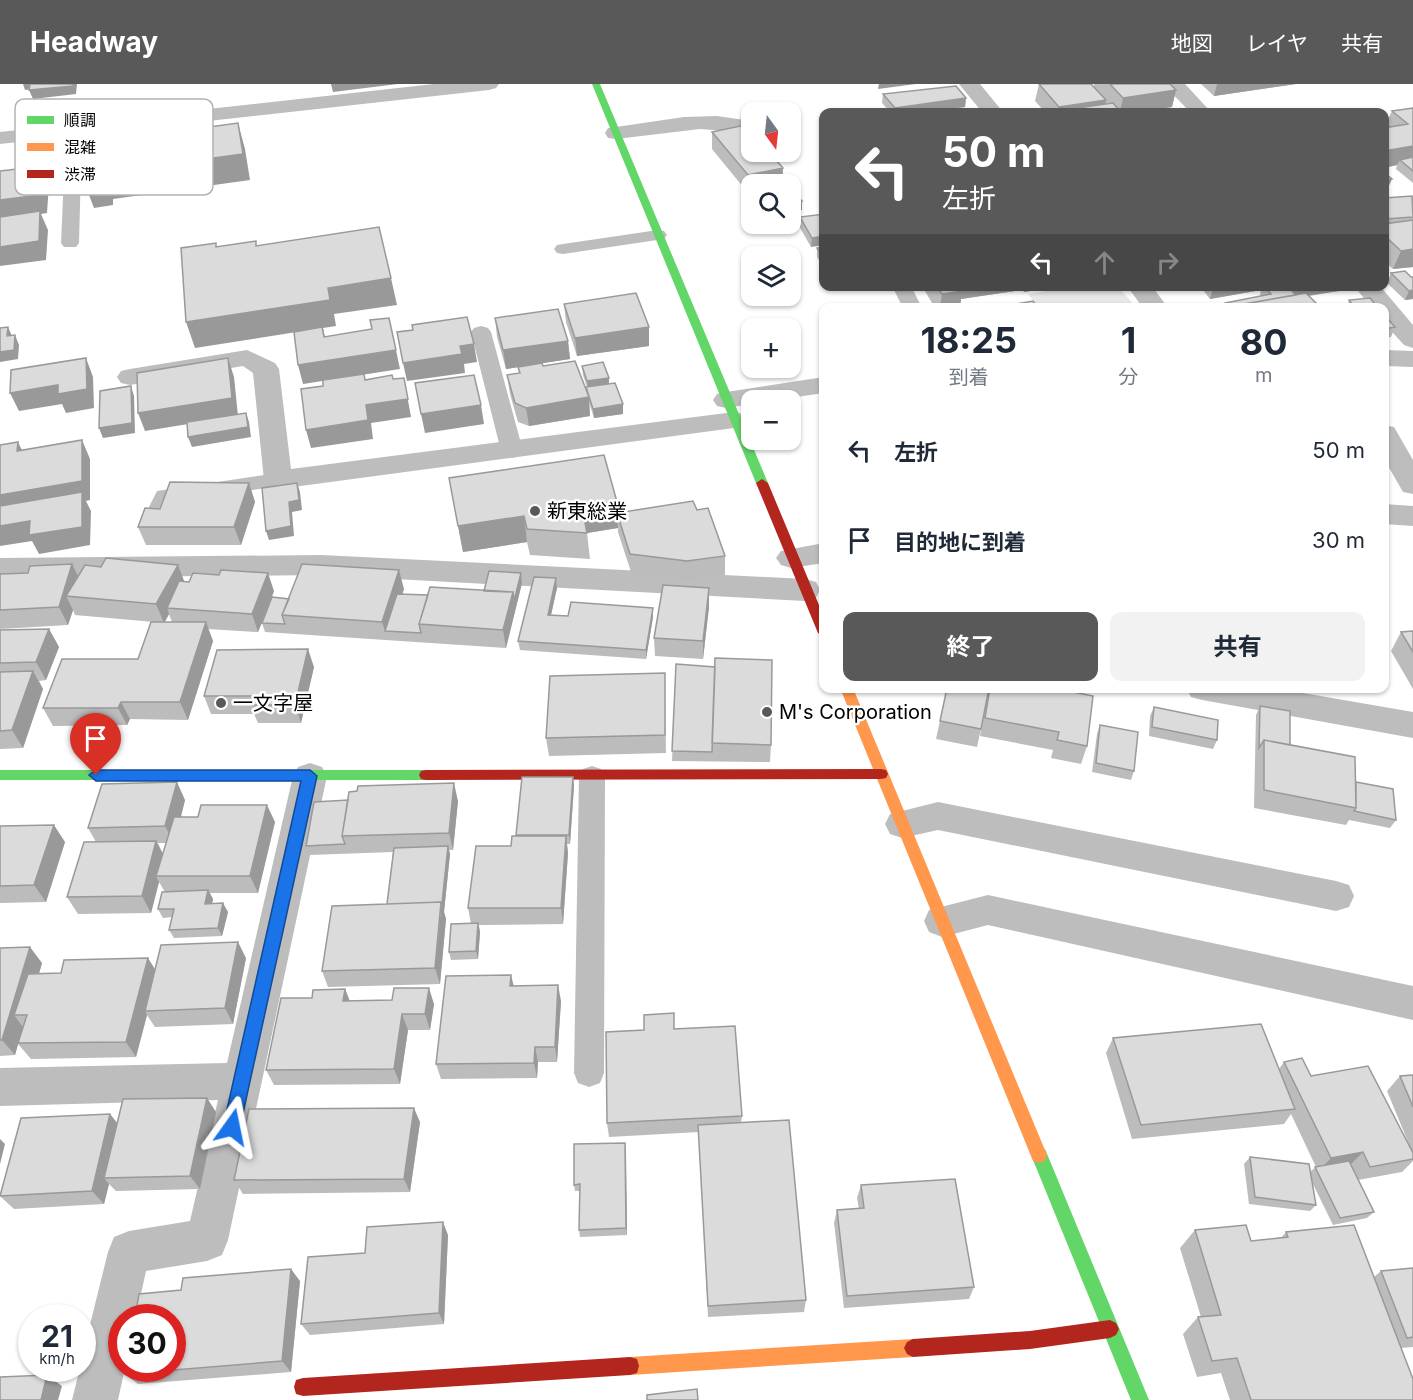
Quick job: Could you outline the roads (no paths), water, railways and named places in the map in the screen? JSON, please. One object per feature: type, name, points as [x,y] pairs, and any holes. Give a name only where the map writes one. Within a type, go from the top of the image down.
[{"type":"street","points":[[213,114],[489,84]]},
{"type":"street","points":[[596,84],[819,622]]},
{"type":"street","points":[[1173,84],[1198,108]]},
{"type":"street","points":[[976,85],[990,108]]},
{"type":"street","points":[[616,133],[702,121],[726,121],[741,125]]},
{"type":"street","points":[[0,138],[15,136]]},
{"type":"street","points":[[1142,291],[1152,303]]},
{"type":"street","points":[[1370,291],[1381,303]]},
{"type":"street","points":[[1389,312],[1413,340]]},
{"type":"street","points":[[130,377],[247,358],[266,369],[278,480],[512,451],[730,410],[819,386]]},
{"type":"street","points":[[1389,358],[1413,359]]},
{"type":"street","points":[[1389,442],[1413,485]]},
{"type":"street","points":[[1389,514],[1413,516]]},
{"type":"street","points":[[791,558],[819,554]]},
{"type":"street","points":[[0,568],[321,564],[805,591]]},
{"type":"street","points":[[848,693],[1140,1400]]},
{"type":"street","points":[[1231,693],[1413,725]]},
{"type":"street","points":[[0,776],[881,774]]},
{"type":"street","points":[[95,1400],[129,1252],[207,1240],[310,776]]},
{"type":"street","points":[[902,824],[938,816],[1336,896]]},
{"type":"street","points":[[942,921],[988,910],[1413,1003]]},
{"type":"street","points":[[0,1087],[242,1081]]},
{"type":"street","points":[[303,1387],[1030,1340],[1110,1329]]},
{"type":"lane","points":[[70,243],[72,195]]},
{"type":"lane","points":[[563,249],[658,235]]},
{"type":"lane","points":[[481,332],[512,451]]},
{"type":"lane","points":[[154,519],[165,496],[278,480]]},
{"type":"lane","points":[[589,1073],[592,776]]},
{"type":"place","name":"新東総業","points":[[535,511]]},
{"type":"place","name":"一文字屋","points":[[221,703]]},
{"type":"place","name":"M's Corporation","points":[[767,712]]}]
